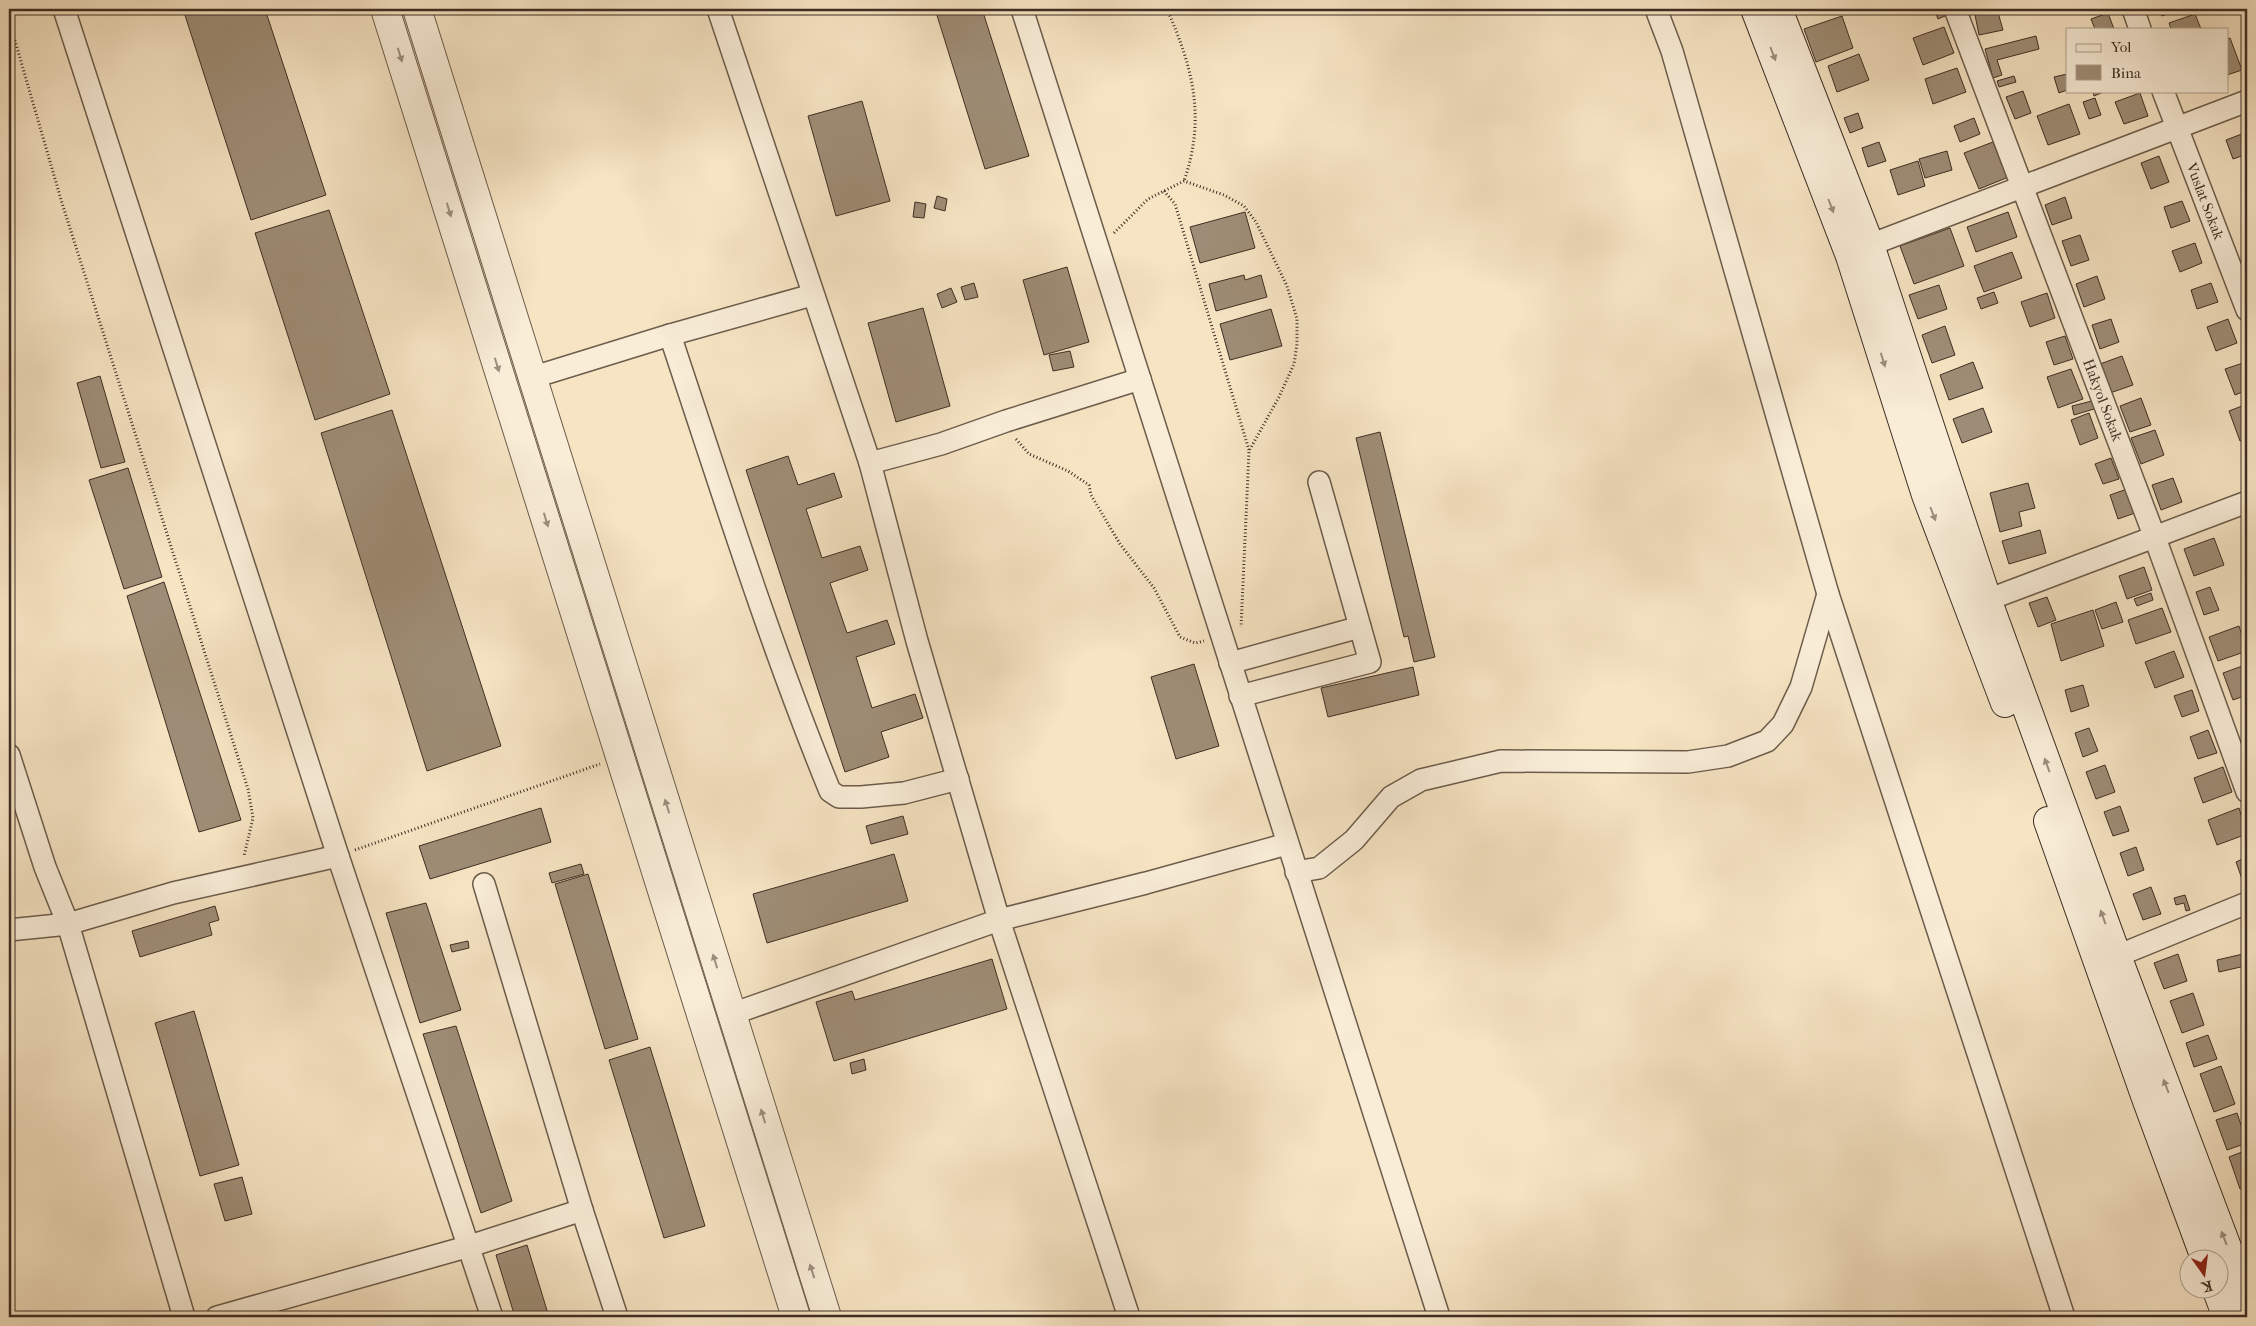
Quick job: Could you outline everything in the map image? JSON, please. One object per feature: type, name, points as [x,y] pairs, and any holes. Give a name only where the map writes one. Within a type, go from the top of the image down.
[{"type":"street","points":[[64,9],[338,856],[470,1246],[492,1317]]},
{"type":"street","points":[[385,9],[796,1317]]},
{"type":"street","points":[[417,9],[534,377],[827,1317]]},
{"type":"street","points":[[718,9],[812,295],[870,463],[917,641],[999,920],[1129,1317]]},
{"type":"street","points":[[1022,9],[1222,639],[1235,662],[1240,696],[1439,1317]]},
{"type":"street","points":[[1656,9],[1672,51],[1828,594],[2064,1317]]},
{"type":"street","points":[[1755,9],[1860,251]]},
{"type":"street","points":[[1778,9],[1977,603],[2108,962],[2202,1248]]},
{"type":"street","name":"Hakyol Sokak","points":[[1955,9],[2156,538],[2247,792]]},
{"type":"street","points":[[2133,9],[2140,28]]},
{"type":"street","name":"Vuslat Sokak","points":[[2163,92],[2247,310]]},
{"type":"street","points":[[1860,251],[2177,130],[2247,101]]},
{"type":"street","points":[[534,377],[670,335],[812,295]]},
{"type":"street","points":[[670,335],[743,554],[805,729],[830,791],[839,797],[904,793],[958,780]]},
{"type":"street","points":[[870,463],[941,444],[1006,421],[1140,379]]},
{"type":"street","points":[[1240,696],[1370,662],[1319,482]]},
{"type":"street","points":[[1977,603],[2156,538],[2247,502]]},
{"type":"street","points":[[1296,872],[1319,868],[1354,840],[1391,797],[1421,780],[1501,761],[1688,762],[1728,756],[1767,741],[1783,724],[1801,687],[1828,594]]},
{"type":"street","points":[[1235,662],[1360,627]]},
{"type":"street","points":[[9,755],[45,867],[68,924],[184,1317]]},
{"type":"street","points":[[732,1014],[999,920],[1146,883],[1287,844]]},
{"type":"street","points":[[9,930],[68,924],[173,893],[338,856]]},
{"type":"street","points":[[484,884],[582,1210],[617,1317]]},
{"type":"street","points":[[2108,962],[2247,903]]},
{"type":"street","points":[[2108,962],[2247,1300]]},
{"type":"street","points":[[217,1317],[470,1246],[582,1210]]},
{"type":"street","points":[[2220,1298],[2227,1317]]},
{"type":"path","points":[[1167,9],[1188,63],[1194,92],[1194,140],[1184,181]]},
{"type":"path","points":[[9,20],[62,203],[248,789],[253,818],[248,845],[236,878]]},
{"type":"path","points":[[1099,250],[1139,206],[1184,181],[1224,195],[1244,206],[1256,222],[1287,286],[1297,318],[1297,344],[1294,364],[1279,397],[1249,452]]},
{"type":"path","points":[[1164,191],[1175,204],[1249,452],[1235,662]]},
{"type":"path","points":[[1006,421],[1010,432],[1029,454],[1068,471],[1089,485],[1091,496],[1120,544],[1154,588],[1180,637],[1195,643],[1222,639]]},
{"type":"path","points":[[338,856],[620,757]]},
{"type":"building","points":[[183,9],[265,9],[326,195],[251,220]]},
{"type":"building","points":[[935,9],[982,9],[1029,156],[985,169]]},
{"type":"building","points":[[1800,9],[1815,9],[1802,13]]},
{"type":"building","points":[[1934,9],[1942,9],[1945,16],[1938,19]]},
{"type":"building","points":[[1997,9],[2003,30],[1979,35],[1975,15]]},
{"type":"building","points":[[2159,9],[2181,9],[2162,16]]},
{"type":"building","points":[[2108,13],[2114,28],[2095,28],[2091,19]]},
{"type":"building","points":[[2195,14],[2201,28],[2171,28],[2169,23]]},
{"type":"building","points":[[1842,16],[1853,48],[1816,62],[1804,29]]},
{"type":"building","points":[[1944,27],[1954,53],[1923,65],[1913,38]]},
{"type":"building","points":[[2036,36],[2039,49],[1997,60],[2002,75],[1993,78],[1985,49]]},
{"type":"building","points":[[2230,38],[2242,70],[2228,75],[2228,39]]},
{"type":"building","points":[[1859,54],[1869,80],[1837,92],[1828,66]]},
{"type":"building","points":[[1957,68],[1966,92],[1933,104],[1925,79]]},
{"type":"building","points":[[2066,74],[2066,90],[2059,93],[2054,77]]},
{"type":"building","points":[[2014,76],[2016,82],[1999,87],[1997,81]]},
{"type":"building","points":[[2023,91],[2031,113],[2015,119],[2006,97]]},
{"type":"building","points":[[2093,92],[2104,92],[2094,96]]},
{"type":"building","points":[[2140,93],[2148,116],[2124,124],[2115,102]]},
{"type":"building","points":[[2095,98],[2101,115],[2089,119],[2083,102]]},
{"type":"building","points":[[862,101],[890,201],[836,216],[808,116]]},
{"type":"building","points":[[2069,104],[2080,134],[2048,145],[2037,116]]},
{"type":"building","points":[[1858,113],[1863,128],[1850,133],[1844,118]]},
{"type":"building","points":[[1974,118],[1980,134],[1960,142],[1954,126]]},
{"type":"building","points":[[2247,132],[2247,154],[2233,159],[2226,140]]},
{"type":"building","points":[[1879,142],[1886,161],[1868,167],[1862,148]]},
{"type":"building","points":[[1993,142],[2003,167],[2007,165],[2011,176],[1979,189],[1964,153]]},
{"type":"building","points":[[1947,151],[1952,170],[1925,178],[1919,159]]},
{"type":"building","points":[[2159,156],[2169,182],[2151,189],[2141,163]]},
{"type":"building","points":[[1918,161],[1925,186],[1898,195],[1890,170]]},
{"type":"building","points":[[937,196],[947,199],[945,211],[934,208]]},
{"type":"building","points":[[2065,197],[2072,218],[2052,225],[2045,205]]},
{"type":"building","points":[[2182,201],[2190,221],[2171,228],[2164,207]]},
{"type":"building","points":[[915,202],[926,204],[924,218],[913,217]]},
{"type":"building","points":[[329,210],[390,394],[315,420],[255,233]]},
{"type":"building","points":[[1245,212],[1255,248],[1200,263],[1190,227]]},
{"type":"building","points":[[2008,212],[2017,237],[1976,252],[1967,227]]},
{"type":"building","points":[[1950,228],[1964,266],[1914,284],[1900,246]]},
{"type":"building","points":[[2080,235],[2089,260],[2071,266],[2062,241]]},
{"type":"building","points":[[2195,243],[2202,263],[2180,272],[2172,251]]},
{"type":"building","points":[[2012,252],[2022,278],[1984,292],[1974,266]]},
{"type":"building","points":[[1067,267],[1089,342],[1044,355],[1023,280]]},
{"type":"building","points":[[1244,275],[1245,280],[1261,275],[1267,297],[1216,311],[1209,284]]},
{"type":"building","points":[[2097,276],[2105,299],[2084,307],[2076,284]]},
{"type":"building","points":[[974,283],[978,297],[965,300],[961,287]]},
{"type":"building","points":[[2211,283],[2218,302],[2197,309],[2191,290]]},
{"type":"building","points":[[1939,285],[1947,309],[1918,319],[1909,295]]},
{"type":"building","points":[[951,288],[957,302],[942,308],[937,294]]},
{"type":"building","points":[[1994,292],[1998,303],[1981,309],[1977,298]]},
{"type":"building","points":[[2047,293],[2055,318],[2030,327],[2021,302]]},
{"type":"building","points":[[923,308],[950,406],[896,422],[868,323]]},
{"type":"building","points":[[1271,309],[1282,346],[1230,360],[1220,324]]},
{"type":"building","points":[[2111,319],[2119,342],[2100,349],[2092,325]]},
{"type":"building","points":[[2228,319],[2237,343],[2216,351],[2207,327]]},
{"type":"building","points":[[1945,326],[1955,355],[1932,363],[1922,335]]},
{"type":"building","points":[[2065,336],[2073,359],[2054,365],[2046,342]]},
{"type":"building","points":[[1070,351],[1074,367],[1053,371],[1049,355]]},
{"type":"building","points":[[2122,356],[2133,385],[2110,393],[2100,364]]},
{"type":"building","points":[[1973,362],[1983,388],[1949,400],[1940,375]]},
{"type":"building","points":[[2246,362],[2247,390],[2235,395],[2225,369]]},
{"type":"building","points":[[2071,369],[2083,399],[2058,408],[2047,377]]},
{"type":"building","points":[[100,376],[125,462],[101,468],[77,383]]},
{"type":"building","points":[[2141,398],[2151,425],[2130,432],[2120,406]]},
{"type":"building","points":[[2092,401],[2094,409],[2074,415],[2072,406]]},
{"type":"building","points":[[2247,404],[2247,438],[2240,441],[2229,411]]},
{"type":"building","points":[[1983,408],[1992,432],[1962,443],[1953,419]]},
{"type":"building","points":[[392,410],[501,746],[427,771],[321,433]]},
{"type":"building","points":[[2089,413],[2098,438],[2080,445],[2071,420]]},
{"type":"building","points":[[2155,430],[2164,455],[2141,464],[2131,438]]},
{"type":"building","points":[[1380,432],[1435,657],[1414,662],[1408,636],[1404,637],[1356,438]]},
{"type":"building","points":[[788,456],[798,485],[834,473],[842,497],[806,509],[822,558],[860,546],[868,570],[830,583],[847,633],[887,620],[895,644],[856,657],[872,708],[915,694],[923,718],[881,732],[889,757],[845,772],[746,470]]},
{"type":"building","points":[[2111,458],[2119,479],[2103,484],[2095,464]]},
{"type":"building","points":[[128,468],[162,577],[124,589],[89,480]]},
{"type":"building","points":[[2173,478],[2182,502],[2161,510],[2152,485]]},
{"type":"building","points":[[2028,483],[2035,508],[2019,512],[2022,526],[2000,532],[1990,493]]},
{"type":"building","points":[[2127,489],[2135,513],[2118,519],[2110,495]]},
{"type":"building","points":[[2040,530],[2046,553],[2009,564],[2002,541]]},
{"type":"building","points":[[2214,538],[2224,565],[2194,576],[2184,549]]},
{"type":"building","points":[[2144,567],[2152,590],[2127,599],[2119,576]]},
{"type":"building","points":[[164,582],[241,820],[199,832],[127,596]]},
{"type":"building","points":[[2210,587],[2219,610],[2204,615],[2196,592]]},
{"type":"building","points":[[2151,593],[2153,600],[2137,606],[2134,599]]},
{"type":"building","points":[[2047,597],[2056,620],[2038,627],[2029,603]]},
{"type":"building","points":[[2116,602],[2123,622],[2102,629],[2095,610]]},
{"type":"building","points":[[2162,608],[2171,632],[2136,644],[2128,620]]},
{"type":"building","points":[[2093,610],[2104,646],[2061,661],[2051,624]]},
{"type":"building","points":[[2239,626],[2247,651],[2218,661],[2209,637]]},
{"type":"building","points":[[2174,651],[2184,677],[2155,688],[2145,662]]},
{"type":"building","points":[[1194,664],[1219,746],[1176,759],[1151,677]]},
{"type":"building","points":[[2245,665],[2247,672],[2247,695],[2233,700],[2223,673]]},
{"type":"building","points":[[1413,667],[1419,695],[1328,717],[1321,688]]},
{"type":"building","points":[[2083,685],[2089,706],[2071,712],[2065,690]]},
{"type":"building","points":[[2192,690],[2199,711],[2182,717],[2174,696]]},
{"type":"building","points":[[2089,728],[2098,751],[2083,757],[2075,733]]},
{"type":"building","points":[[2208,730],[2217,753],[2198,759],[2190,737]]},
{"type":"building","points":[[2105,765],[2115,792],[2096,799],[2086,772]]},
{"type":"building","points":[[2223,767],[2232,792],[2203,803],[2194,778]]},
{"type":"building","points":[[2120,806],[2129,831],[2113,836],[2104,812]]},
{"type":"building","points":[[541,808],[551,842],[430,879],[419,846]]},
{"type":"building","points":[[2239,808],[2247,834],[2217,845],[2208,820]]},
{"type":"building","points":[[903,816],[908,834],[871,844],[866,826]]},
{"type":"building","points":[[2136,847],[2144,870],[2128,876],[2120,853]]},
{"type":"building","points":[[894,854],[908,901],[767,943],[753,894]]},
{"type":"building","points":[[2247,857],[2247,877],[2242,879],[2236,862]]},
{"type":"building","points":[[581,864],[584,874],[552,883],[549,873]]},
{"type":"building","points":[[588,874],[638,1039],[605,1049],[555,884]]},
{"type":"building","points":[[2151,887],[2161,914],[2143,920],[2133,894]]},
{"type":"building","points":[[2185,895],[2190,910],[2186,911],[2184,903],[2176,905],[2174,898]]},
{"type":"building","points":[[426,903],[461,1010],[420,1023],[386,913]]},
{"type":"building","points":[[215,906],[219,920],[209,923],[212,935],[140,957],[132,931]]},
{"type":"building","points":[[468,941],[469,948],[452,952],[450,945]]},
{"type":"building","points":[[2178,954],[2187,981],[2164,989],[2154,963]]},
{"type":"building","points":[[2243,954],[2245,966],[2219,972],[2217,960]]},
{"type":"building","points":[[992,959],[1007,1009],[834,1061],[816,1002],[852,991],[855,1000]]},
{"type":"building","points":[[2193,993],[2204,1025],[2182,1033],[2170,1001]]},
{"type":"building","points":[[194,1011],[239,1165],[200,1176],[155,1023]]},
{"type":"building","points":[[456,1026],[512,1201],[481,1213],[423,1034]]},
{"type":"building","points":[[2208,1035],[2217,1059],[2194,1067],[2186,1043]]},
{"type":"building","points":[[650,1047],[705,1226],[664,1238],[609,1060]]},
{"type":"building","points":[[864,1059],[866,1070],[852,1074],[850,1063]]},
{"type":"building","points":[[2221,1066],[2235,1104],[2214,1112],[2200,1074]]},
{"type":"building","points":[[2237,1113],[2247,1143],[2227,1150],[2216,1120]]},
{"type":"building","points":[[2247,1150],[2247,1187],[2240,1189],[2229,1157]]},
{"type":"building","points":[[242,1177],[252,1214],[225,1221],[214,1184]]},
{"type":"building","points":[[527,1245],[549,1317],[515,1317],[496,1255]]}]
